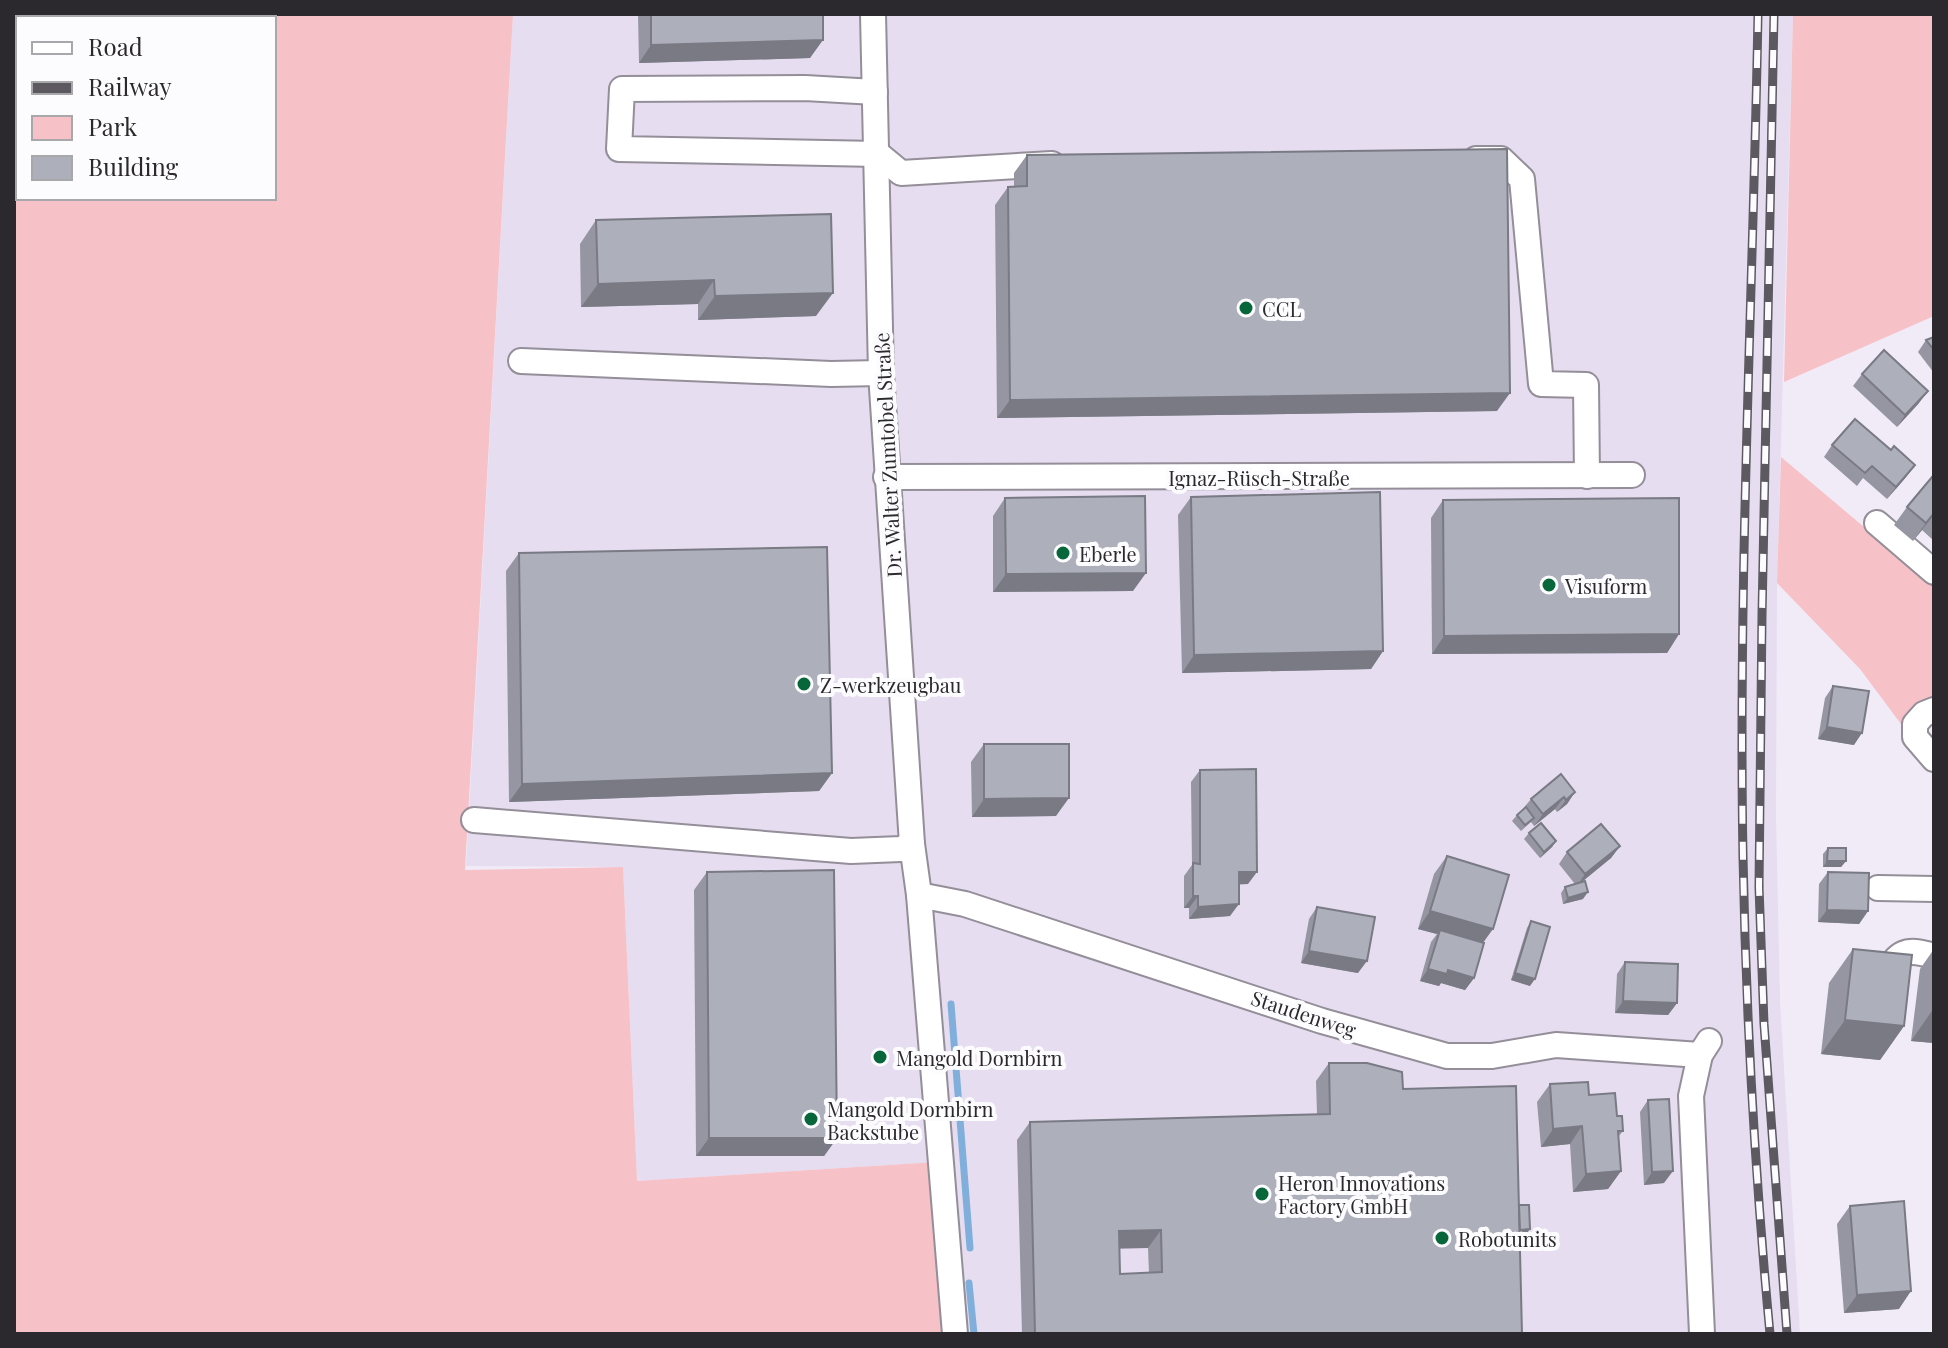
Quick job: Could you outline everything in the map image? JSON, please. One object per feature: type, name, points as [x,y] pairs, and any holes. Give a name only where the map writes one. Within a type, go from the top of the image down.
[{"type":"street","name":"Dr. Walter Zumtobel Straße","points":[[873,14],[886,477],[912,844],[919,895],[955,1334]]},
{"type":"street","points":[[875,92],[805,88],[622,89],[619,149],[878,154],[901,173],[1072,164]]},
{"type":"street","points":[[1453,159],[1501,159],[1522,179],[1541,384],[1586,385],[1587,476]]},
{"type":"street","points":[[521,361],[831,374],[881,373]]},
{"type":"street","name":"Ignaz-Rüsch-Straße","points":[[886,477],[1632,475]]},
{"type":"street","points":[[1877,523],[1934,572]]},
{"type":"street","points":[[1925,717],[1915,737],[1934,759]]},
{"type":"street","points":[[474,820],[851,851],[901,849],[912,844]]},
{"type":"street","points":[[1878,888],[1934,889]]},
{"type":"street","name":"Staudenweg","points":[[919,895],[965,904],[1322,1021],[1447,1056],[1492,1056],[1556,1045],[1705,1048],[1691,1096],[1702,1334]]},
{"type":"street","points":[[1881,979],[1898,955],[1913,950],[1934,956]]},
{"type":"shaded area","points":[[513,14],[1793,14],[1777,583],[1776,818],[1780,1002],[1800,1334],[951,1334],[937,1162],[637,1181],[623,867],[466,866]]},
{"type":"green space","points":[[14,14],[513,14],[465,870],[623,867],[637,1181],[937,1162],[951,1334],[14,1334]]},
{"type":"green space","points":[[1793,14],[1934,14],[1934,316],[1784,382]]},
{"type":"green space","points":[[1781,457],[1934,586],[1934,698],[1912,709],[1901,724],[1860,669],[1777,583]]},
{"type":"building","points":[[651,14],[823,14],[823,40],[651,45]]},
{"type":"building","name":"CCL","points":[[1507,149],[1510,393],[1010,400],[1008,187],[1027,186],[1027,155]]},
{"type":"building","points":[[831,214],[833,293],[715,296],[714,280],[598,284],[596,220]]},
{"type":"building","points":[[1934,337],[1934,350],[1926,340]]},
{"type":"building","points":[[1884,350],[1928,391],[1905,415],[1862,374]]},
{"type":"building","points":[[1855,419],[1891,450],[1894,446],[1915,465],[1896,487],[1872,466],[1865,473],[1832,445]]},
{"type":"building","points":[[1932,477],[1934,513],[1926,523],[1907,507]]},
{"type":"building","points":[[1380,492],[1383,651],[1194,655],[1191,497]]},
{"type":"building","name":"Eberle","points":[[1145,496],[1146,573],[1006,574],[1005,498]]},
{"type":"building","name":"Visuform","points":[[1679,498],[1679,634],[1444,636],[1443,500]]},
{"type":"building","points":[[827,547],[832,773],[522,784],[519,553]]},
{"type":"building","points":[[1833,686],[1869,691],[1862,733],[1827,727]]},
{"type":"building","points":[[984,744],[1069,744],[1069,798],[984,799]]},
{"type":"building","points":[[1256,769],[1257,872],[1239,872],[1239,904],[1198,907],[1198,896],[1193,896],[1193,863],[1200,864],[1200,770]]},
{"type":"building","points":[[1561,774],[1575,792],[1543,814],[1531,799]]},
{"type":"building","points":[[1526,807],[1534,818],[1525,825],[1517,815]]},
{"type":"building","points":[[1541,823],[1556,841],[1544,852],[1529,833]]},
{"type":"building","points":[[1601,824],[1620,846],[1585,874],[1567,852]]},
{"type":"building","points":[[1828,848],[1846,848],[1846,861],[1827,861]]},
{"type":"building","points":[[1447,856],[1509,875],[1493,929],[1430,911]]},
{"type":"building","name":"Mangold Dornbirn Backstube","points":[[834,870],[837,1138],[709,1138],[707,872]]},
{"type":"building","points":[[1828,872],[1869,873],[1868,911],[1827,910]]},
{"type":"building","points":[[1585,881],[1588,892],[1568,898],[1565,887]]},
{"type":"building","points":[[1317,907],[1375,917],[1367,961],[1309,951]]},
{"type":"building","points":[[1531,921],[1550,927],[1535,979],[1515,973]]},
{"type":"building","points":[[1440,930],[1484,943],[1474,978],[1448,970],[1447,974],[1428,969]]},
{"type":"building","points":[[1853,949],[1912,955],[1904,1026],[1845,1020]]},
{"type":"building","points":[[1625,962],[1678,964],[1677,1003],[1623,1001]]},
{"type":"building","name":"Heron Innovations Factory GmbH","points":[[1329,1063],[1367,1063],[1402,1072],[1403,1089],[1516,1086],[1522,1334],[1035,1334],[1030,1122],[1330,1114]],"holes":[[[1161,1230],[1162,1272],[1120,1274],[1119,1231]]]},
{"type":"building","points":[[1588,1082],[1589,1095],[1615,1093],[1617,1116],[1622,1116],[1623,1131],[1618,1131],[1621,1171],[1586,1174],[1582,1126],[1553,1129],[1550,1084]]},
{"type":"building","points":[[1669,1099],[1673,1171],[1652,1172],[1648,1100]]},
{"type":"building","points":[[1904,1201],[1911,1291],[1857,1295],[1850,1206]]},
{"type":"building","points":[[1519,1205],[1529,1205],[1530,1229],[1520,1230]]},
{"type":"waterway","points":[[951,1004],[970,1248]]},
{"type":"waterway","points":[[969,1283],[974,1334]]},
{"type":"railway","points":[[1758,14],[1744,541],[1742,752],[1749,1036],[1770,1334]]},
{"type":"railway","points":[[1774,14],[1759,887],[1764,1024],[1787,1334]]},
{"type":"place","name":"CCL","points":[[1246,308]]},
{"type":"place","name":"Eberle","points":[[1063,553]]},
{"type":"place","name":"Visuform","points":[[1549,585]]},
{"type":"place","name":"Z-werkzeugbau","points":[[804,684]]},
{"type":"place","name":"Mangold Dornbirn","points":[[880,1057]]},
{"type":"place","name":"Mangold Dornbirn Backstube","points":[[811,1119]]},
{"type":"place","name":"Heron Innovations Factory GmbH","points":[[1262,1194]]},
{"type":"place","name":"Robotunits","points":[[1442,1238]]}]
